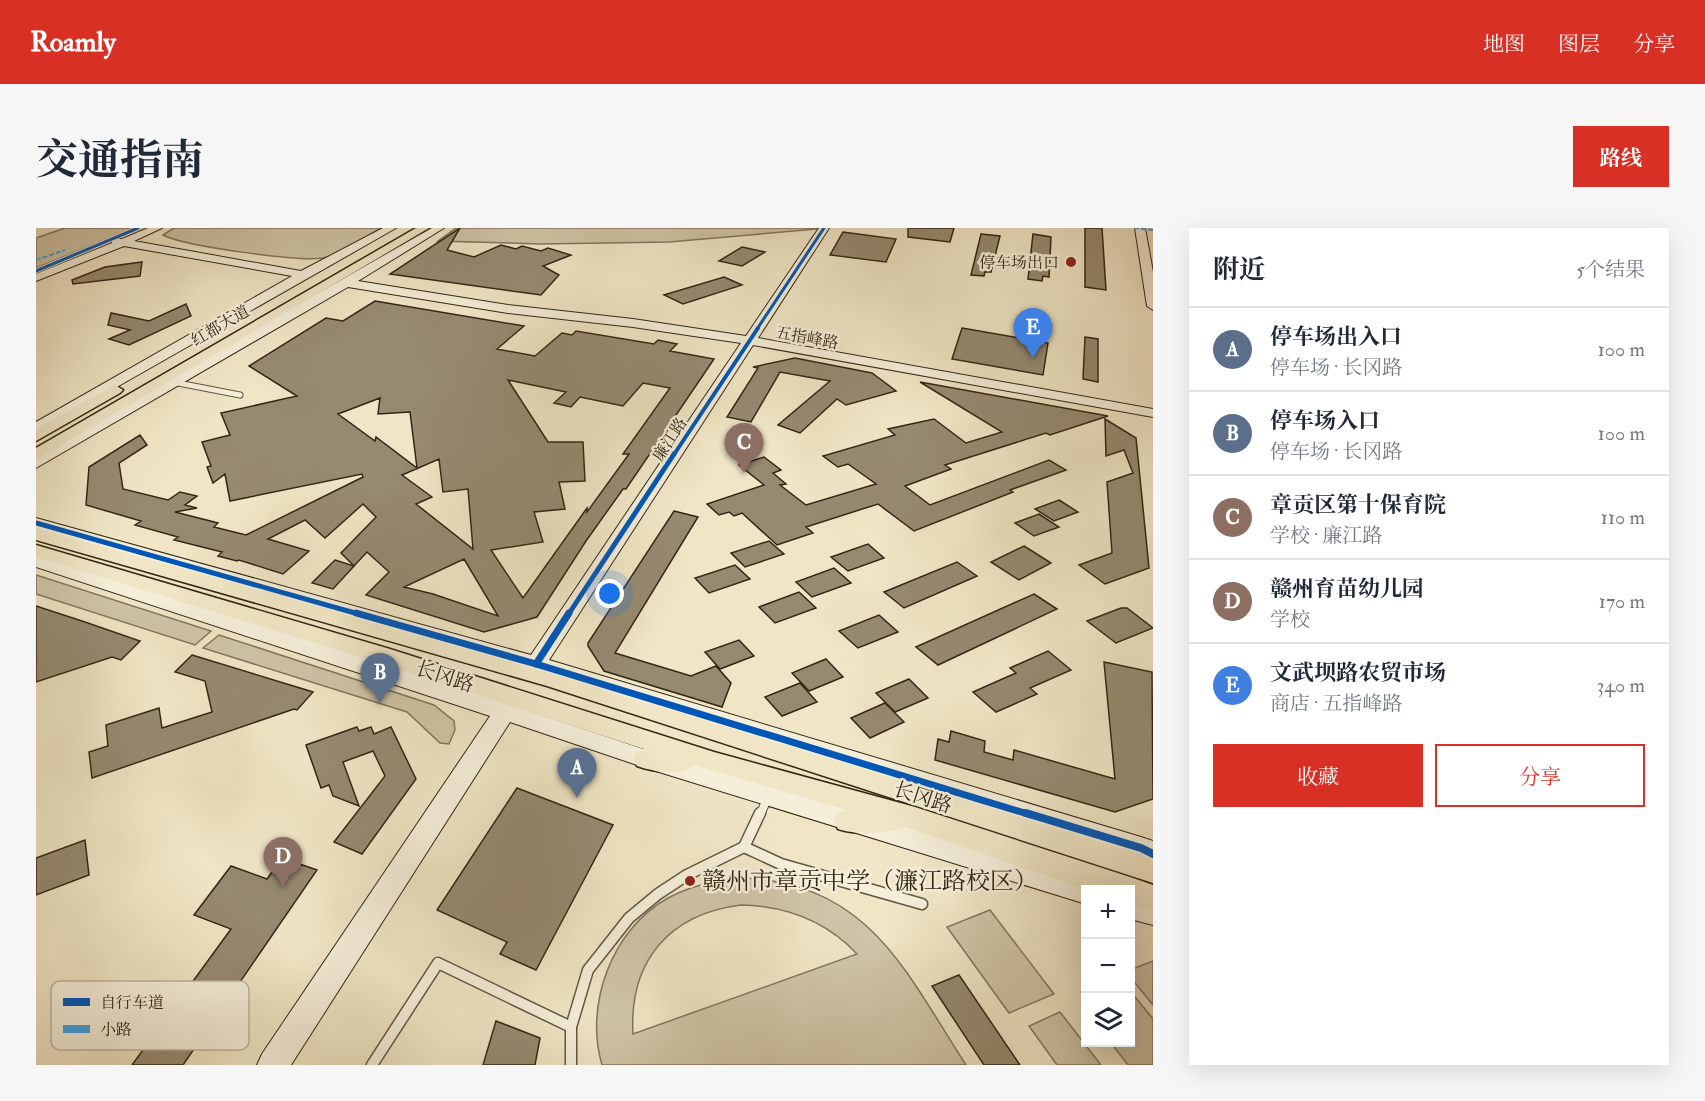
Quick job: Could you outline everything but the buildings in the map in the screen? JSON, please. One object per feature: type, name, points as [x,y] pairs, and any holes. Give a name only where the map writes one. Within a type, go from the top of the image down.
[{"type":"main road","name":"红都大道","points":[[38,452],[404,228]]},
{"type":"main road","name":"红都大道","points":[[38,452],[430,229]]},
{"type":"main road","name":"长冈路","points":[[36,534],[386,645],[714,762],[915,818],[1115,885]]},
{"type":"main road","name":"长冈路","points":[[36,551],[386,645],[552,679],[1153,870]]},
{"type":"main road","points":[[386,645],[454,641]]},
{"type":"main road","points":[[386,645],[422,684]]},
{"type":"main road","points":[[645,759],[714,762]]},
{"type":"main road","points":[[848,821],[915,818]]},
{"type":"main road","name":"长冈路","points":[[1135,892],[1153,898]]},
{"type":"street","points":[[125,240],[145,228]]},
{"type":"street","points":[[36,276],[157,228]]},
{"type":"street","points":[[36,428],[307,272],[391,228]]},
{"type":"street","name":"廉江路","points":[[536,663],[824,228]]},
{"type":"street","points":[[1140,228],[1153,306]]},
{"type":"street","points":[[1152,228],[1153,233]]},
{"type":"street","points":[[38,452],[172,382],[351,281],[430,229]]},
{"type":"street","points":[[125,240],[307,272]]},
{"type":"street","name":"五指峰路","points":[[351,281],[508,309],[751,337],[1153,405]]},
{"type":"street","name":"五指峰路","points":[[751,337],[1153,413]]},
{"type":"street","points":[[36,523],[536,663],[1118,841],[1153,854]]},
{"type":"street","points":[[36,561],[422,684],[645,759],[1081,891]]},
{"type":"street","points":[[273,1065],[504,713]]},
{"type":"street","points":[[1135,907],[1153,912]]},
{"type":"lane","points":[[172,382],[240,396]]},
{"type":"lane","points":[[571,1065],[571,1027],[588,970],[629,918],[658,894],[687,875],[744,847],[768,796]]},
{"type":"lane","points":[[744,847],[782,864],[922,904]]},
{"type":"lane","points":[[372,1065],[438,963],[571,1027]]},
{"type":"shaded area","points":[[65,228],[134,228],[36,268],[36,238]]},
{"type":"shaded area","points":[[174,228],[381,228],[338,253],[310,259],[216,248],[163,235]]},
{"type":"shaded area","points":[[456,228],[828,228],[669,242],[540,244],[438,241]]},
{"type":"shaded area","points":[[36,575],[211,631],[195,645],[36,594]]},
{"type":"shaded area","points":[[219,635],[434,705],[454,721],[455,730],[449,744],[440,743],[407,712],[203,648]]},
{"type":"shaded area","points":[[743,878],[787,884],[823,897],[853,915],[879,938],[902,966],[966,1065],[602,1065],[597,1042],[600,994],[607,971],[618,949],[632,929],[648,912],[677,893],[704,884]],"holes":[[[741,905],[789,912],[819,924],[845,942],[857,954],[633,1034],[638,984],[646,963],[658,946],[674,931],[693,919],[716,910]]]},
{"type":"shaded area","points":[[990,910],[1054,994],[1009,1013],[947,927]]},
{"type":"shaded area","points":[[1153,961],[1153,1005],[1135,983],[1135,968]]},
{"type":"shaded area","points":[[1135,997],[1153,1019],[1153,1065],[1128,1065],[1114,1047],[1135,1047]]},
{"type":"shaded area","points":[[1060,1012],[1081,1039],[1081,1047],[1087,1047],[1101,1065],[1057,1065],[1029,1026]]},
{"type":"marked path","points":[[1134,228],[1153,230]]},
{"type":"marked path","points":[[36,260],[65,250]]},
{"type":"cycle path","points":[[36,271],[138,228]]},
{"type":"cycle path","points":[[536,664],[824,228]]},
{"type":"cycle path","points":[[36,523],[536,664],[1141,848],[1153,854]]},
{"type":"place","name":"停车场出口","points":[[1071,262]]},
{"type":"place","name":"文武坝路农贸市场","points":[[1033,358]]},
{"type":"place","name":"章贡区第十保育院","points":[[744,473]]},
{"type":"place","name":"停车场入口","points":[[380,703]]},
{"type":"place","name":"停车场出入口","points":[[577,798]]},
{"type":"place","name":"赣州市章贡中学（濂江路校区）","points":[[690,881]]},
{"type":"place","name":"赣州育苗幼儿园","points":[[283,887]]}]
